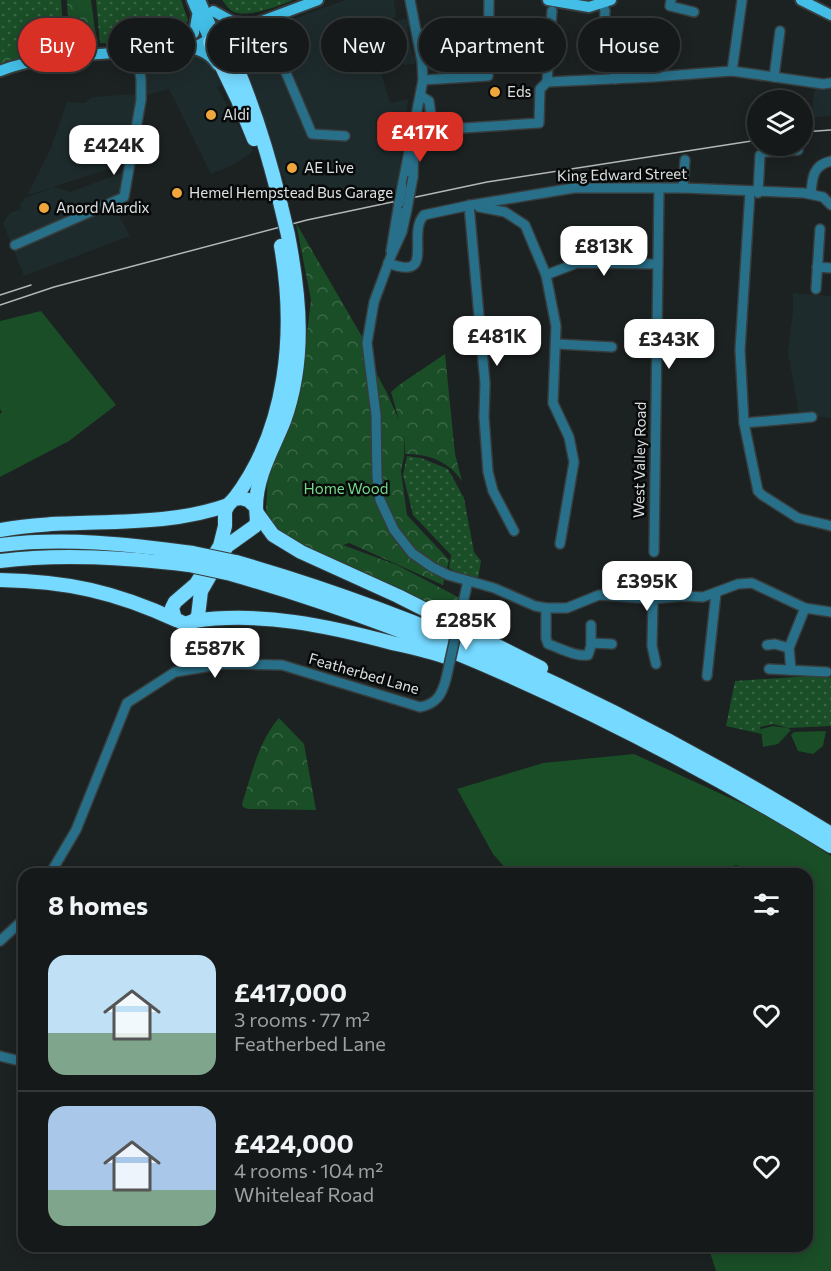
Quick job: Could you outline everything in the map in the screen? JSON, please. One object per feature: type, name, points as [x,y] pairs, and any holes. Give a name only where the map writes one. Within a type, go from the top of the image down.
[{"type":"highway","points":[[227,72],[277,207]]},
{"type":"highway","points":[[194,621],[198,616],[201,591],[227,546],[255,526],[260,478],[284,420],[297,362],[298,303],[263,137],[238,72]]},
{"type":"highway","points":[[176,620],[172,615],[175,602],[193,588],[220,546],[225,526],[225,511],[246,483],[266,441],[280,395],[289,332],[283,235]]},
{"type":"highway","points":[[0,530],[67,522],[176,519],[207,513],[241,498],[248,500],[273,535],[308,555],[494,643],[631,717],[647,729]]},
{"type":"highway","points":[[0,546],[76,542],[129,544],[234,568],[282,575],[486,653],[552,682],[647,729],[831,834]]},
{"type":"highway","points":[[0,561],[40,557],[191,559]]},
{"type":"highway","points":[[234,568],[382,623],[557,697],[725,783],[831,846]]},
{"type":"highway","points":[[0,580],[44,582],[101,591],[127,599],[185,624],[230,618],[317,627],[365,636],[500,673]]},
{"type":"main road","points":[[207,0],[213,10],[214,18]]},
{"type":"main road","points":[[272,18],[318,0]]},
{"type":"main road","points":[[548,0],[589,6],[607,2]]},
{"type":"main road","points":[[801,0],[831,15]]},
{"type":"main road","points":[[196,3],[207,22]]},
{"type":"main road","points":[[195,30],[196,3]]},
{"type":"main road","points":[[213,10],[226,18]]},
{"type":"main road","points":[[195,49],[211,57],[233,89]]},
{"type":"main road","points":[[0,71],[14,65],[41,60],[108,54]]},
{"type":"street","points":[[403,206],[402,187],[423,80],[410,0]]},
{"type":"street","points":[[488,18],[489,0]]},
{"type":"street","points":[[671,0],[670,6],[694,12]]},
{"type":"street","points":[[732,71],[742,0]]},
{"type":"street","points":[[607,2],[603,41],[612,56],[615,79]]},
{"type":"street","points":[[546,82],[552,11]]},
{"type":"street","points":[[774,77],[780,31]]},
{"type":"street","points":[[421,96],[429,101],[433,130],[538,123],[540,91],[546,82],[732,71],[823,84],[831,83]]},
{"type":"street","points":[[15,245],[124,197],[141,100],[140,72]]},
{"type":"street","points":[[280,72],[312,134],[345,136]]},
{"type":"street","points":[[423,80],[488,76],[488,72]]},
{"type":"street","points":[[413,134],[415,161],[413,177],[403,206],[390,260],[374,302],[367,343],[376,416],[377,477],[380,500],[394,530],[412,553],[432,567],[494,588],[535,606],[546,608],[567,608],[599,595],[653,599],[704,597],[738,584],[752,584],[805,608],[831,612]]},
{"type":"street","points":[[760,156],[754,192],[740,350],[744,423],[759,491],[762,495],[798,518],[831,526]]},
{"type":"street","points":[[683,188],[685,160]]},
{"type":"street","points":[[831,161],[818,166],[812,176],[811,194],[822,197],[831,205]]},
{"type":"street","name":"King Edward Street","points":[[390,260],[403,268],[415,264],[418,256],[418,223],[424,215],[574,188],[683,188],[811,194]]},
{"type":"street","name":"West Valley Road","points":[[654,552],[659,188]]},
{"type":"street","points":[[511,214],[510,206],[513,198]]},
{"type":"street","points":[[514,531],[493,491],[488,472],[484,417],[485,383],[470,205],[511,214],[525,225],[546,275],[556,326],[557,344],[553,363],[552,403],[569,437],[574,462],[560,544]]},
{"type":"street","points":[[816,289],[820,229]]},
{"type":"street","points":[[546,275],[577,263],[658,264]]},
{"type":"street","points":[[817,267],[831,268]]},
{"type":"street","points":[[557,344],[612,347]]},
{"type":"street","points":[[744,423],[812,417]]},
{"type":"street","name":"Featherbed Lane","points":[[54,868],[76,830],[127,703],[175,672],[222,664],[282,665],[420,707],[431,704],[438,699],[446,679],[468,581]]},
{"type":"street","points":[[707,676],[716,593]]},
{"type":"street","points":[[653,599],[652,646],[656,664]]},
{"type":"street","points":[[546,608],[548,644],[583,656],[590,651],[591,626]]},
{"type":"street","points":[[791,670],[789,648],[805,608]]},
{"type":"street","points":[[591,643],[612,642]]},
{"type":"street","points":[[767,645],[775,644],[789,648]]},
{"type":"street","points":[[769,669],[827,672]]},
{"type":"street","points":[[0,941],[18,924]]},
{"type":"street","points":[[0,1056],[18,1060]]},
{"type":"shaded area","points":[[345,0],[394,0],[396,17],[394,18],[321,18],[321,72],[381,72],[390,103],[408,99],[397,187],[292,201],[246,76],[217,87],[253,151],[237,163],[211,174],[169,89],[146,95],[142,72],[195,72],[195,50],[207,46],[207,72],[309,72],[309,18],[296,18]]},
{"type":"shaded area","points":[[412,17],[414,25],[407,27],[407,18]]},
{"type":"shaded area","points":[[407,27],[413,57],[415,57],[415,64],[407,65]]},
{"type":"shaded area","points":[[831,87],[831,116],[813,118],[813,95],[816,89]]},
{"type":"shaded area","points":[[137,94],[137,116],[124,164],[53,187],[70,192],[121,173],[131,176],[114,206],[130,236],[24,276],[3,223],[10,213],[21,209],[20,204],[25,198],[50,189],[27,195],[50,150],[67,102],[85,103],[92,97]]},
{"type":"shaded area","points":[[793,293],[831,296],[831,418],[799,415],[788,352]]},
{"type":"green space","points":[[0,0],[61,0],[62,18],[18,18],[18,56],[0,61]]},
{"type":"green space","points":[[67,0],[91,0],[93,18],[68,18]]},
{"type":"green space","points":[[96,0],[181,0],[187,18],[108,18],[108,43],[100,43]]},
{"type":"green space","points":[[222,0],[293,0],[263,11],[245,14],[232,11]]},
{"type":"green space","points":[[18,46],[18,59],[0,66],[0,53]]},
{"type":"green space","name":"Home Wood","points":[[296,223],[364,340],[366,354],[399,420],[391,392],[445,354],[455,454],[462,481],[451,468],[437,460],[422,455],[405,454],[404,433],[404,457],[401,471],[407,515],[449,560],[443,585],[349,543],[343,545],[397,565],[458,597],[456,618],[318,554],[282,533],[270,520],[266,511],[268,471],[290,417],[301,382],[311,300]]},
{"type":"green space","points":[[41,311],[116,405],[69,441],[0,477],[0,414],[2,412],[0,409],[0,321]]},
{"type":"green space","points":[[407,456],[421,458],[448,469],[464,498],[474,552],[481,561],[478,579],[461,575],[449,568],[451,555],[413,515],[403,475]]},
{"type":"green space","points":[[643,561],[664,561],[664,590],[643,590]]},
{"type":"green space","points":[[811,676],[831,678],[831,726],[788,728],[773,724],[760,727],[762,734],[726,726],[735,681]]},
{"type":"green space","points":[[279,718],[304,744],[316,810],[243,807],[252,770],[261,747]]},
{"type":"green space","points":[[773,726],[791,730],[778,744],[763,747],[761,729]]},
{"type":"green space","points":[[826,731],[823,746],[813,754],[798,751],[791,735],[794,732]]},
{"type":"green space","points":[[634,754],[774,818],[831,856],[831,1271],[716,1271],[710,1252],[813,1252],[813,868],[740,868],[737,865],[723,868],[506,868],[493,854],[457,789],[543,763]]},
{"type":"railway","points":[[813,131],[831,130]]},
{"type":"railway","points":[[0,305],[54,287],[307,220],[487,182],[747,142]]},
{"type":"railway","points":[[0,295],[31,285]]},
{"type":"place","name":"Eds","points":[[495,92]]},
{"type":"place","name":"Aldi","points":[[211,115]]},
{"type":"place","name":"AE Live","points":[[292,168]]},
{"type":"place","name":"Hemel Hempstead Bus Garage","points":[[177,193]]},
{"type":"place","name":"Anord Mardix","points":[[44,208]]}]
